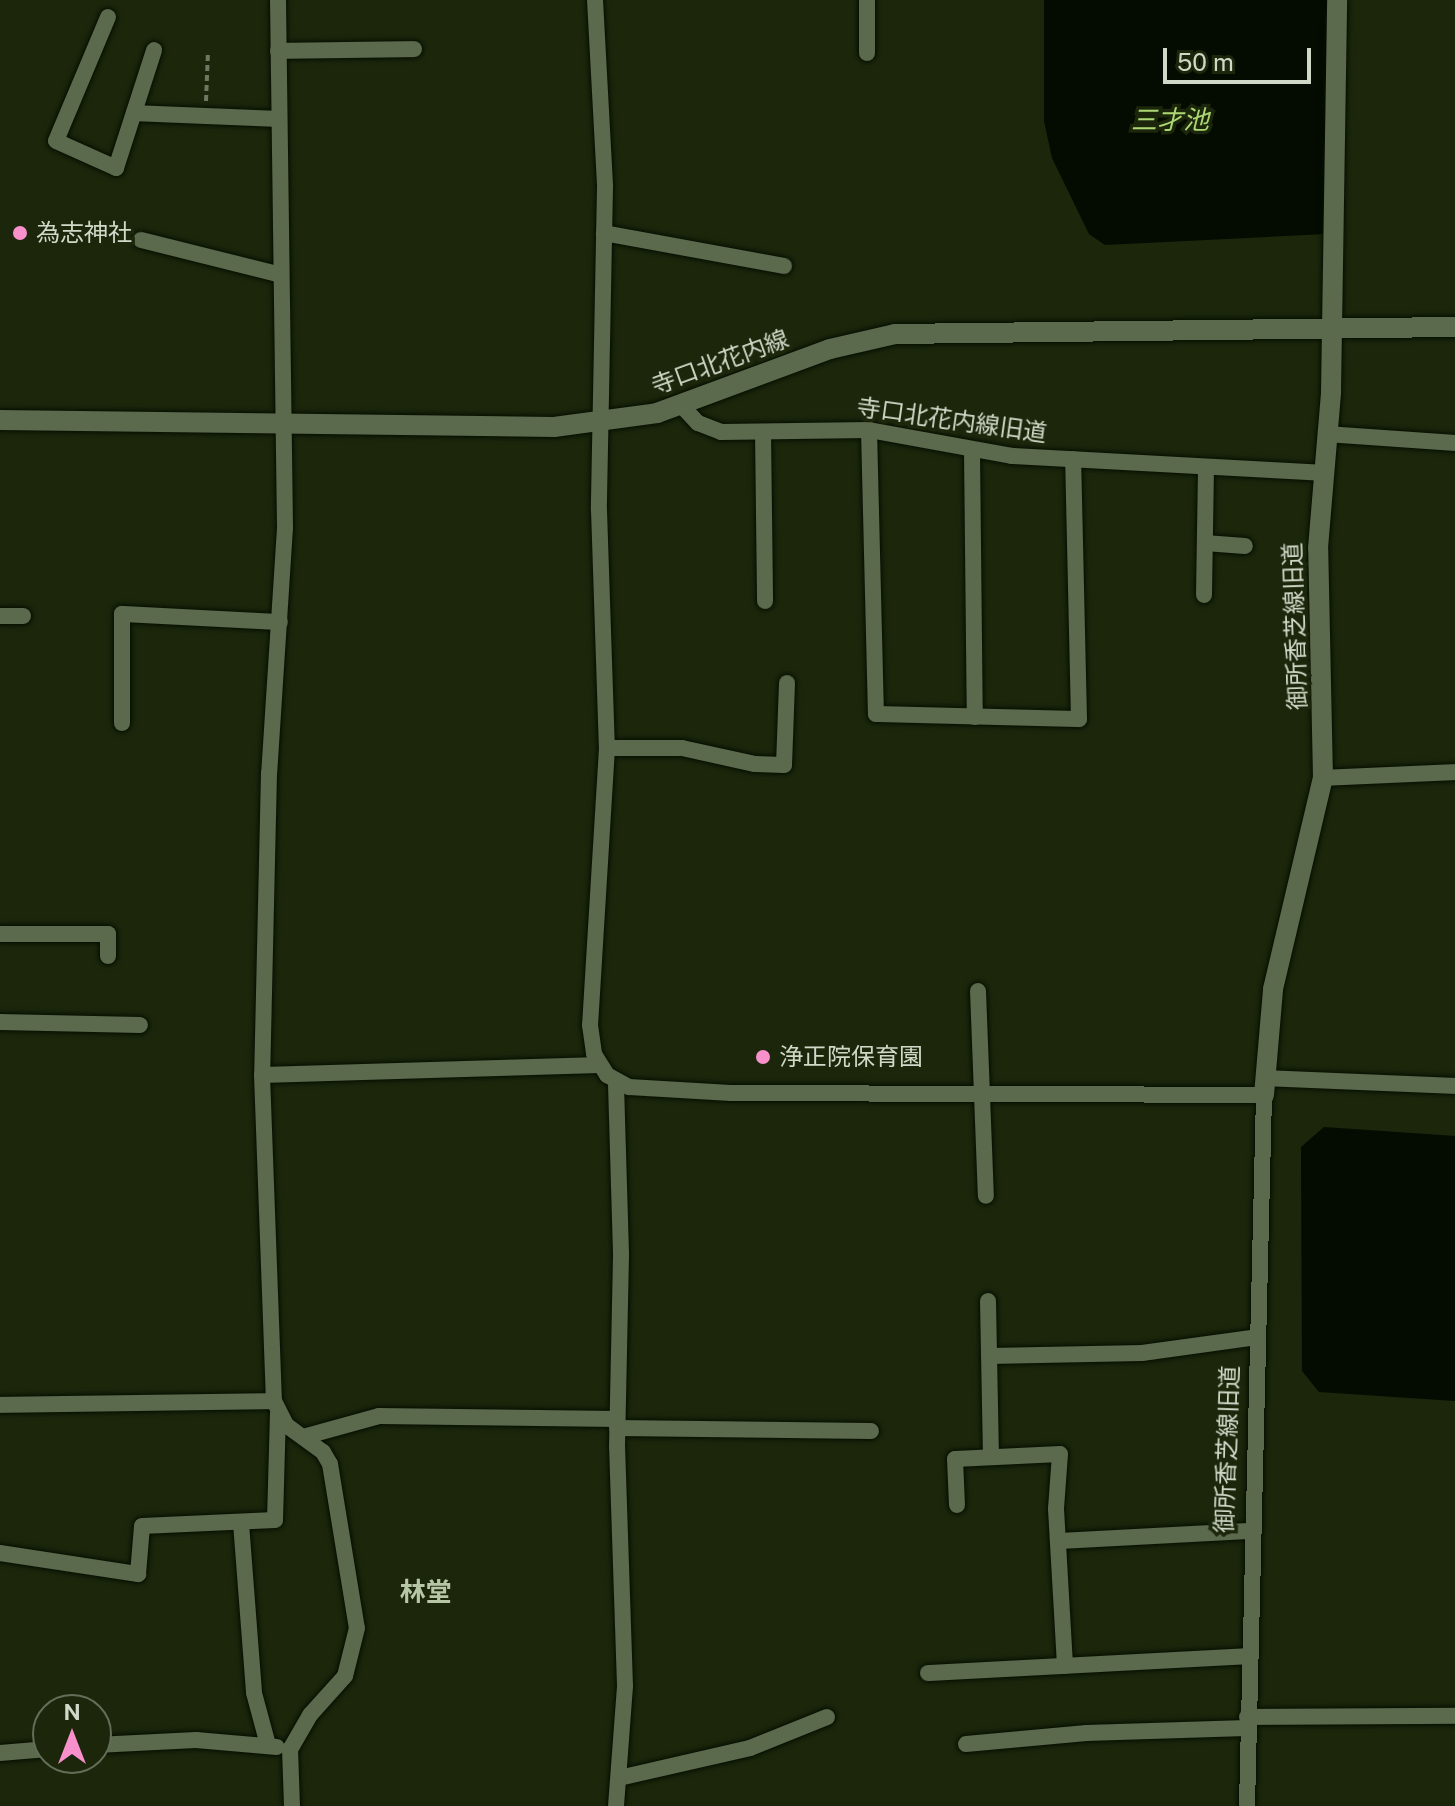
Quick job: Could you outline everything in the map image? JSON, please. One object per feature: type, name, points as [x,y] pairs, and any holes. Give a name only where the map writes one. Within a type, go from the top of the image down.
[{"type":"main road","name":"御所香芝線旧道","points":[[1264,1086],[1273,989],[1323,778],[1318,548],[1332,329],[1337,0]]},
{"type":"main road","name":"寺口北花内線","points":[[0,420],[601,424],[681,405],[830,349],[895,334],[1455,327]]},
{"type":"street","points":[[0,1553],[138,1574],[142,1526],[275,1520],[276,1407],[262,1075],[269,773],[280,622],[284,424],[278,0]]},
{"type":"street","points":[[595,0],[604,233],[601,424],[607,748],[590,1025],[600,1065],[616,1083],[621,1253],[617,1424],[625,1686],[616,1806]]},
{"type":"street","points":[[867,0],[867,53]]},
{"type":"street","points":[[108,17],[56,141],[116,168],[154,50]]},
{"type":"street","points":[[278,51],[414,49]]},
{"type":"street","points":[[134,113],[278,119]]},
{"type":"street","points":[[604,233],[784,266]]},
{"type":"street","points":[[141,240],[281,275]]},
{"type":"street","name":"寺口北花内線旧道","points":[[681,405],[708,430],[869,430],[972,451],[1323,473]]},
{"type":"street","points":[[869,430],[876,714],[1079,719],[1073,459]]},
{"type":"street","points":[[763,432],[765,601]]},
{"type":"street","points":[[1327,434],[1455,443]]},
{"type":"street","points":[[972,451],[975,717]]},
{"type":"street","points":[[1204,595],[1206,467]]},
{"type":"street","points":[[1205,543],[1245,546]]},
{"type":"street","points":[[122,723],[122,614],[280,622]]},
{"type":"street","points":[[0,616],[23,616]]},
{"type":"street","points":[[607,748],[682,748],[784,765],[787,683]]},
{"type":"street","points":[[1323,778],[1455,772]]},
{"type":"street","points":[[0,934],[108,934],[108,956]]},
{"type":"street","points":[[978,991],[986,1196]]},
{"type":"street","points":[[0,1022],[140,1025]]},
{"type":"street","points":[[262,1075],[600,1065]]},
{"type":"street","points":[[616,1083],[731,1093],[981,1095],[1264,1086],[1455,1086]]},
{"type":"street","name":"御所香芝線旧道","points":[[1247,1806],[1250,1531],[1264,1086]]},
{"type":"street","points":[[988,1301],[991,1457]]},
{"type":"street","points":[[989,1356],[1142,1353],[1257,1337]]},
{"type":"street","points":[[0,1405],[276,1407],[303,1437],[323,1452],[335,1480],[357,1628],[345,1676],[310,1715],[290,1749],[292,1806]]},
{"type":"street","points":[[303,1437],[379,1416],[871,1431]]},
{"type":"street","points":[[957,1505],[955,1459],[1060,1454],[1058,1541],[1065,1666]]},
{"type":"street","points":[[241,1523],[254,1693],[268,1745]]},
{"type":"street","points":[[1058,1541],[1250,1531]]},
{"type":"street","points":[[928,1673],[1248,1656]]},
{"type":"street","points":[[966,1744],[1247,1723],[1455,1716]]},
{"type":"street","points":[[619,1778],[750,1748],[827,1717]]},
{"type":"street","points":[[112,1744],[196,1740],[290,1749]]},
{"type":"street","points":[[0,1753],[32,1750]]},
{"type":"path","points":[[205,116],[208,51]]},
{"type":"water","name":"三才池","points":[[1044,0],[1327,0],[1325,234],[1105,245],[1089,234],[1052,158],[1044,121]]},
{"type":"water","points":[[1324,1127],[1455,1136],[1455,1401],[1319,1392],[1302,1371],[1301,1147]]},
{"type":"place","name":"為志神社","points":[[20,233]]},
{"type":"place","name":"浄正院保育園","points":[[763,1057]]},
{"type":"district","name":"林堂","points":[[426,1592]]}]
